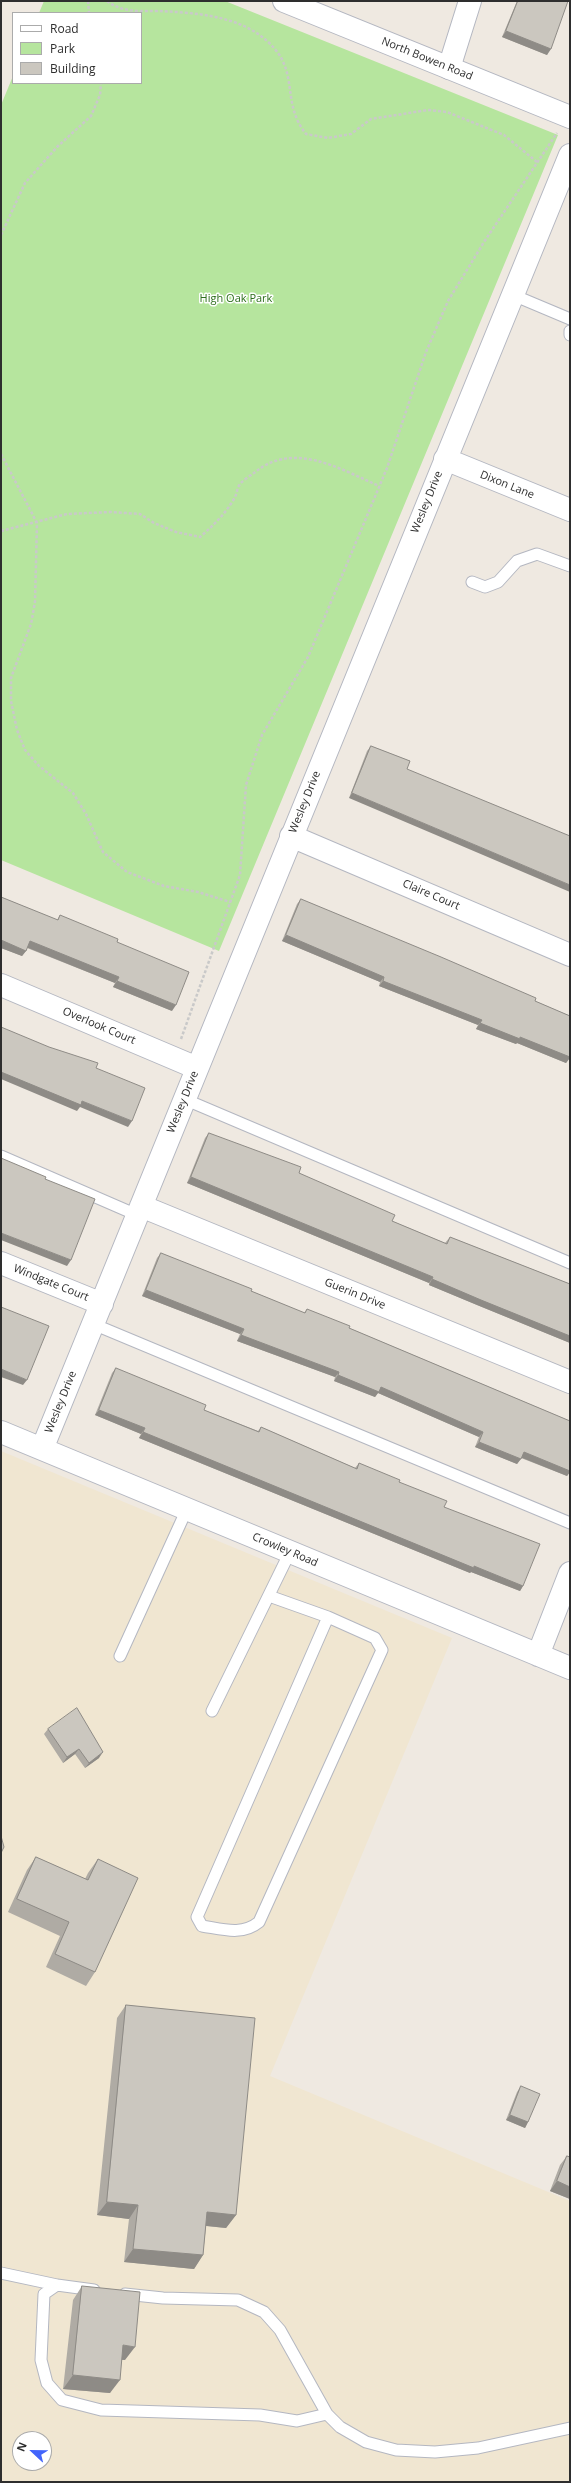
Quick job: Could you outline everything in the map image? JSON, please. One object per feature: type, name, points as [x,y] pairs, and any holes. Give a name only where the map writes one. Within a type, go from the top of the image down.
[{"type":"street","name":"North Bowen Road","points":[[284,1],[568,117]]},
{"type":"street","points":[[449,68],[470,1]]},
{"type":"street","name":"Wesley Drive","points":[[42,1449],[570,155]]},
{"type":"street","name":"Dixon Lane","points":[[445,459],[570,510]]},
{"type":"street","name":"Claire Court","points":[[291,836],[570,954]]},
{"type":"street","name":"Overlook Court","points":[[1,985],[197,1068]]},
{"type":"street","name":"Guerin Drive","points":[[139,1211],[570,1382]]},
{"type":"street","name":"Windgate Court","points":[[1,1263],[102,1304]]},
{"type":"street","name":"Crowley Road","points":[[1,1432],[570,1668]]},
{"type":"street","points":[[538,1655],[570,1572]]},
{"type":"lane","points":[[513,295],[570,319]]},
{"type":"lane","points":[[472,582],[484,587],[498,582],[517,561],[537,554],[570,566]]},
{"type":"lane","points":[[184,1099],[570,1263]]},
{"type":"lane","points":[[1,1156],[139,1211]]},
{"type":"lane","points":[[93,1324],[570,1523]]},
{"type":"lane","points":[[120,1656],[187,1509]]},
{"type":"lane","points":[[212,1711],[290,1552]]},
{"type":"lane","points":[[269,1596],[328,1617],[375,1638],[382,1650],[377,1664],[259,1922],[250,1929],[233,1931],[202,1926],[197,1917],[328,1617]]},
{"type":"lane","points":[[1,2273],[57,2285],[162,2298],[238,2300],[264,2312],[280,2330],[327,2414],[340,2427],[366,2442],[396,2450],[435,2452],[478,2448],[570,2428]]},
{"type":"lane","points":[[57,2285],[44,2294],[41,2360],[47,2383],[62,2400],[101,2410],[260,2415],[297,2421],[327,2414]]},
{"type":"path","points":[[88,1],[89,12]]},
{"type":"path","points":[[107,1],[123,10],[194,13],[219,17],[260,34],[282,58],[287,71],[292,109],[298,124],[306,134],[328,138],[351,134],[371,119],[428,110],[446,112],[504,135],[537,162]]},
{"type":"path","points":[[1,235],[24,183],[57,147],[91,116],[100,95],[101,84]]},
{"type":"path","points":[[174,1058],[240,875],[246,785],[262,735],[308,658],[379,486],[405,419],[426,352],[448,302],[484,242],[568,117]]},
{"type":"path","points":[[1,454],[37,523],[36,602],[31,624],[11,678],[11,701],[16,730],[25,750],[38,766],[73,793],[86,814],[103,852],[127,872],[164,886],[198,892],[230,902]]},
{"type":"path","points":[[1,531],[37,523],[67,514],[88,511],[140,514],[154,523],[176,532],[200,537],[214,526],[225,512],[235,497],[240,484],[259,468],[276,460],[300,457],[324,461],[379,486]]},
{"type":"shaded area","points":[[1,1451],[452,1638],[270,2076],[570,2201],[570,2482],[1,2482]]},
{"type":"green space","name":"High Oak Park","points":[[44,1],[225,1],[558,135],[219,951],[1,860],[1,105],[12,78],[12,84],[142,84],[142,12],[39,12]]},
{"type":"building","points":[[518,1],[568,1],[551,49],[506,31]]},
{"type":"building","points":[[371,746],[410,761],[407,769],[570,836],[570,885],[352,793]]},
{"type":"building","points":[[1,897],[58,920],[60,915],[118,939],[117,942],[189,972],[176,1005],[117,981],[119,977],[30,941],[26,951],[1,940]]},
{"type":"building","points":[[301,899],[536,998],[535,1001],[570,1016],[570,1057],[480,1023],[482,1020],[383,981],[384,977],[286,935]]},
{"type":"building","points":[[1,1027],[49,1047],[98,1063],[96,1068],[145,1088],[132,1121],[82,1101],[81,1105],[1,1072]]},
{"type":"building","points":[[209,1133],[301,1167],[299,1173],[395,1215],[392,1221],[447,1244],[450,1237],[570,1284],[570,1336],[432,1279],[433,1277],[191,1177]]},
{"type":"building","points":[[1,1158],[46,1177],[45,1179],[95,1199],[71,1260],[1,1233]]},
{"type":"building","points":[[161,1253],[252,1289],[251,1291],[305,1313],[307,1309],[350,1326],[349,1328],[570,1421],[570,1471],[524,1452],[521,1459],[479,1442],[483,1432],[381,1387],[379,1392],[338,1375],[339,1372],[241,1335],[244,1329],[146,1290]]},
{"type":"building","points":[[1,1307],[49,1326],[27,1380],[1,1369]]},
{"type":"building","points":[[116,1368],[206,1405],[204,1410],[259,1432],[261,1427],[357,1469],[359,1463],[400,1480],[399,1482],[447,1501],[444,1507],[540,1544],[523,1586],[474,1566],[474,1568],[143,1432],[145,1428],[99,1410]]},
{"type":"building","points":[[77,1708],[103,1752],[89,1763],[79,1749],[67,1757],[48,1729]]},
{"type":"building","points":[[1,1836],[4,1847],[1,1853]]},
{"type":"building","points":[[36,1857],[88,1880],[98,1859],[138,1878],[95,1972],[55,1954],[69,1922],[17,1899]]},
{"type":"building","points":[[126,2005],[255,2018],[236,2215],[207,2212],[203,2255],[133,2249],[138,2205],[107,2202]]},
{"type":"building","points":[[521,2086],[540,2094],[528,2122],[510,2115]]},
{"type":"building","points":[[567,2156],[570,2157],[570,2187],[557,2181]]},
{"type":"building","points":[[82,2286],[140,2292],[135,2347],[123,2345],[120,2380],[73,2375]]}]
